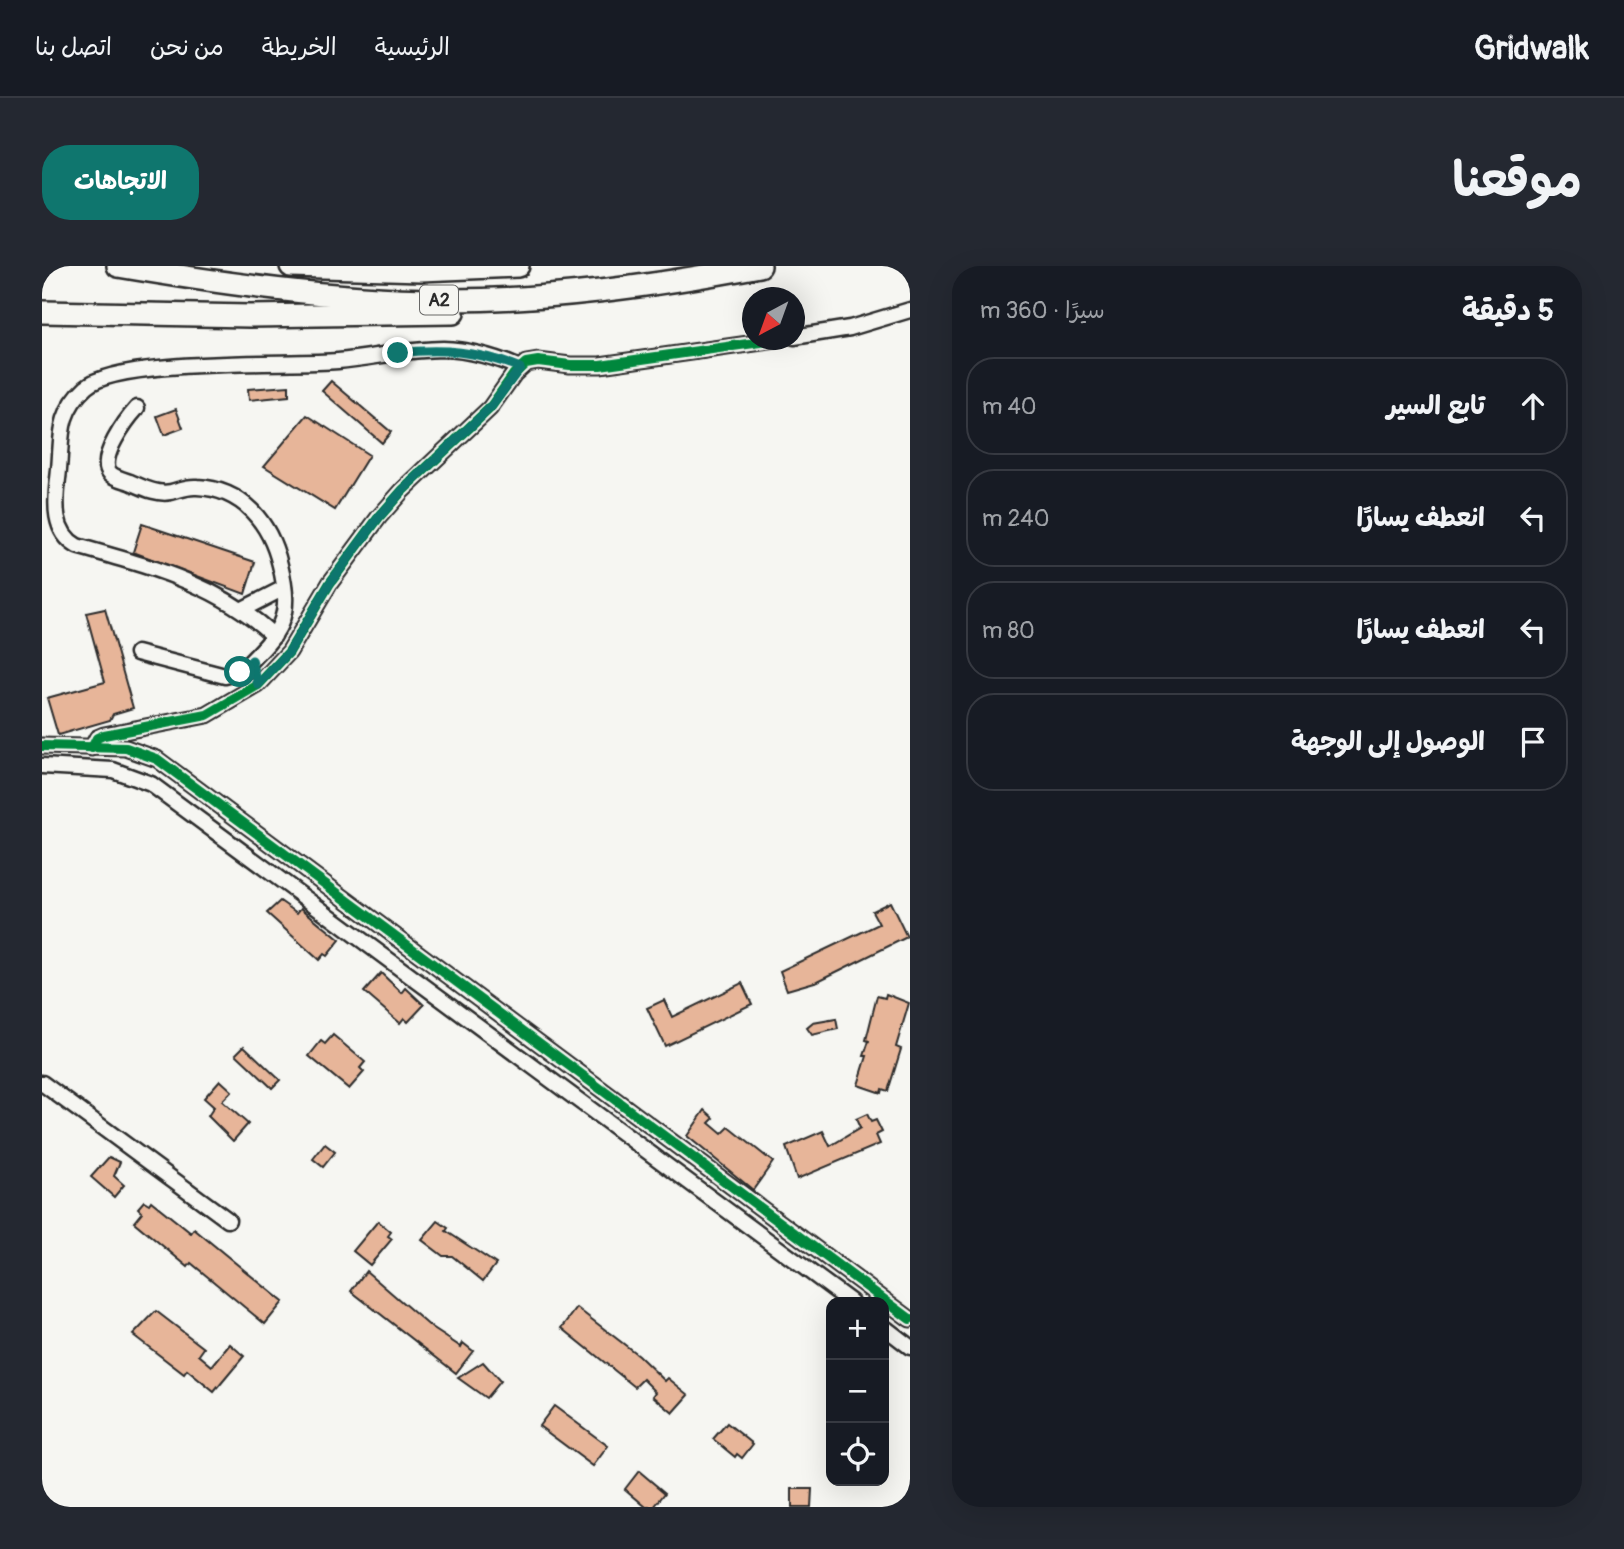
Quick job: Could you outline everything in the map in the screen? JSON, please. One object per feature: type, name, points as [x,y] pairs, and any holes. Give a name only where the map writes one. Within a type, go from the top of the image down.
[{"type":"highway","name":"A2","points":[[118,266],[220,283],[310,293],[438,300],[523,298],[605,290],[760,266]]},
{"type":"highway","name":"A2","points":[[291,266],[421,270],[518,266]]},
{"type":"highway","points":[[42,312],[250,316],[484,313],[523,298]]},
{"type":"street","points":[[805,335],[850,328],[910,310]]},
{"type":"street","points":[[92,748],[97,738],[104,735],[207,715],[258,685],[289,652],[330,583],[379,517],[402,491],[490,408],[520,368],[538,361],[600,365],[742,345]]},
{"type":"street","points":[[274,636],[243,609],[191,581],[77,546],[66,538],[59,525],[57,503],[62,422],[69,406],[88,386],[108,377],[149,369],[336,361],[441,349],[480,354],[520,368]]},
{"type":"street","points":[[137,408],[123,425],[107,459],[111,474],[150,490],[171,492],[187,487],[205,488],[248,504],[275,548],[284,588],[285,616],[274,636],[252,660],[240,672],[225,676],[137,653]]},
{"type":"street","points":[[243,609],[284,588]]},
{"type":"street","points":[[252,660],[258,685]]},
{"type":"street","points":[[42,746],[126,748],[158,759],[910,1319]]},
{"type":"street","points":[[42,765],[113,770],[151,784],[843,1297]]},
{"type":"street","points":[[42,1083],[228,1220]]},
{"type":"street","points":[[889,1331],[910,1347]]},
{"type":"building","points":[[331,381],[391,432],[382,443],[322,391]]},
{"type":"building","points":[[289,386],[289,396],[249,400],[248,389]]},
{"type":"building","points":[[176,409],[183,428],[164,435],[157,416]]},
{"type":"building","points":[[307,415],[369,455],[335,510],[264,466]]},
{"type":"building","points":[[142,524],[255,562],[245,594],[133,552]]},
{"type":"building","points":[[105,609],[133,708],[113,714],[110,720],[58,735],[47,698],[105,682],[86,613]]},
{"type":"building","points":[[280,901],[297,913],[301,908],[340,940],[327,956],[324,954],[319,960],[267,913]]},
{"type":"building","points":[[890,902],[907,937],[818,981],[787,990],[780,971],[879,924],[872,911]]},
{"type":"building","points":[[381,973],[402,993],[406,988],[424,1005],[408,1022],[404,1018],[400,1023],[364,992]]},
{"type":"building","points":[[742,983],[752,1004],[665,1046],[647,1008],[664,1000],[672,1017]]},
{"type":"building","points":[[886,994],[909,1003],[896,1047],[901,1049],[888,1091],[882,1089],[881,1093],[858,1085],[867,1056],[864,1056],[869,1041],[866,1040],[877,996],[885,998]]},
{"type":"building","points":[[836,1019],[838,1029],[812,1035],[807,1028],[813,1023]]},
{"type":"building","points":[[333,1035],[365,1062],[360,1068],[364,1072],[349,1089],[309,1056],[321,1041],[325,1044]]},
{"type":"building","points":[[244,1046],[280,1080],[272,1088],[236,1054]]},
{"type":"building","points":[[220,1080],[232,1091],[222,1101],[248,1124],[233,1141],[208,1116],[214,1107],[204,1098]]},
{"type":"building","points":[[705,1110],[714,1118],[709,1123],[722,1134],[729,1127],[773,1162],[753,1190],[687,1136]]},
{"type":"building","points":[[867,1114],[871,1122],[876,1120],[882,1132],[876,1135],[880,1144],[797,1179],[786,1147],[823,1131],[830,1146],[860,1128],[856,1119]]},
{"type":"building","points":[[325,1144],[335,1152],[323,1167],[313,1159]]},
{"type":"building","points":[[109,1157],[120,1162],[114,1176],[124,1185],[114,1197],[91,1177]]},
{"type":"building","points":[[144,1201],[149,1204],[151,1201],[191,1233],[194,1229],[283,1302],[265,1324],[191,1263],[188,1267],[134,1222],[142,1212],[138,1208]]},
{"type":"building","points":[[378,1221],[391,1232],[388,1236],[392,1239],[370,1265],[353,1251]]},
{"type":"building","points":[[438,1221],[448,1228],[446,1231],[496,1264],[483,1281],[452,1256],[443,1256],[422,1240]]},
{"type":"building","points":[[366,1271],[432,1328],[461,1347],[463,1343],[473,1351],[456,1373],[351,1291]]},
{"type":"building","points":[[577,1308],[638,1355],[665,1381],[668,1378],[689,1395],[673,1413],[653,1396],[656,1392],[643,1379],[635,1387],[562,1328]]},
{"type":"building","points":[[156,1311],[204,1348],[199,1355],[212,1366],[230,1344],[244,1356],[214,1392],[187,1370],[184,1374],[133,1335]]},
{"type":"building","points":[[483,1362],[500,1381],[486,1398],[458,1378]]},
{"type":"building","points":[[554,1406],[608,1446],[593,1466],[539,1426]]},
{"type":"building","points":[[727,1423],[753,1444],[742,1458],[737,1454],[735,1457],[713,1439]]},
{"type":"building","points":[[639,1471],[665,1493],[654,1507],[646,1507],[625,1489]]},
{"type":"building","points":[[792,1489],[812,1489],[811,1507],[792,1507]]},
{"type":"cycle path","points":[[92,748],[97,738],[104,735],[207,715],[258,685],[289,652],[330,583],[379,517],[402,491],[490,408],[514,374],[526,363],[538,361],[600,365],[742,345]]},
{"type":"cycle path","points":[[42,746],[126,748],[157,759],[910,1319]]},
{"type":"route","points":[[240,672],[252,660],[258,685],[272,672],[289,652],[352,551],[379,517],[402,491],[490,408],[520,368],[494,357],[467,351],[441,349],[398,353]]}]
